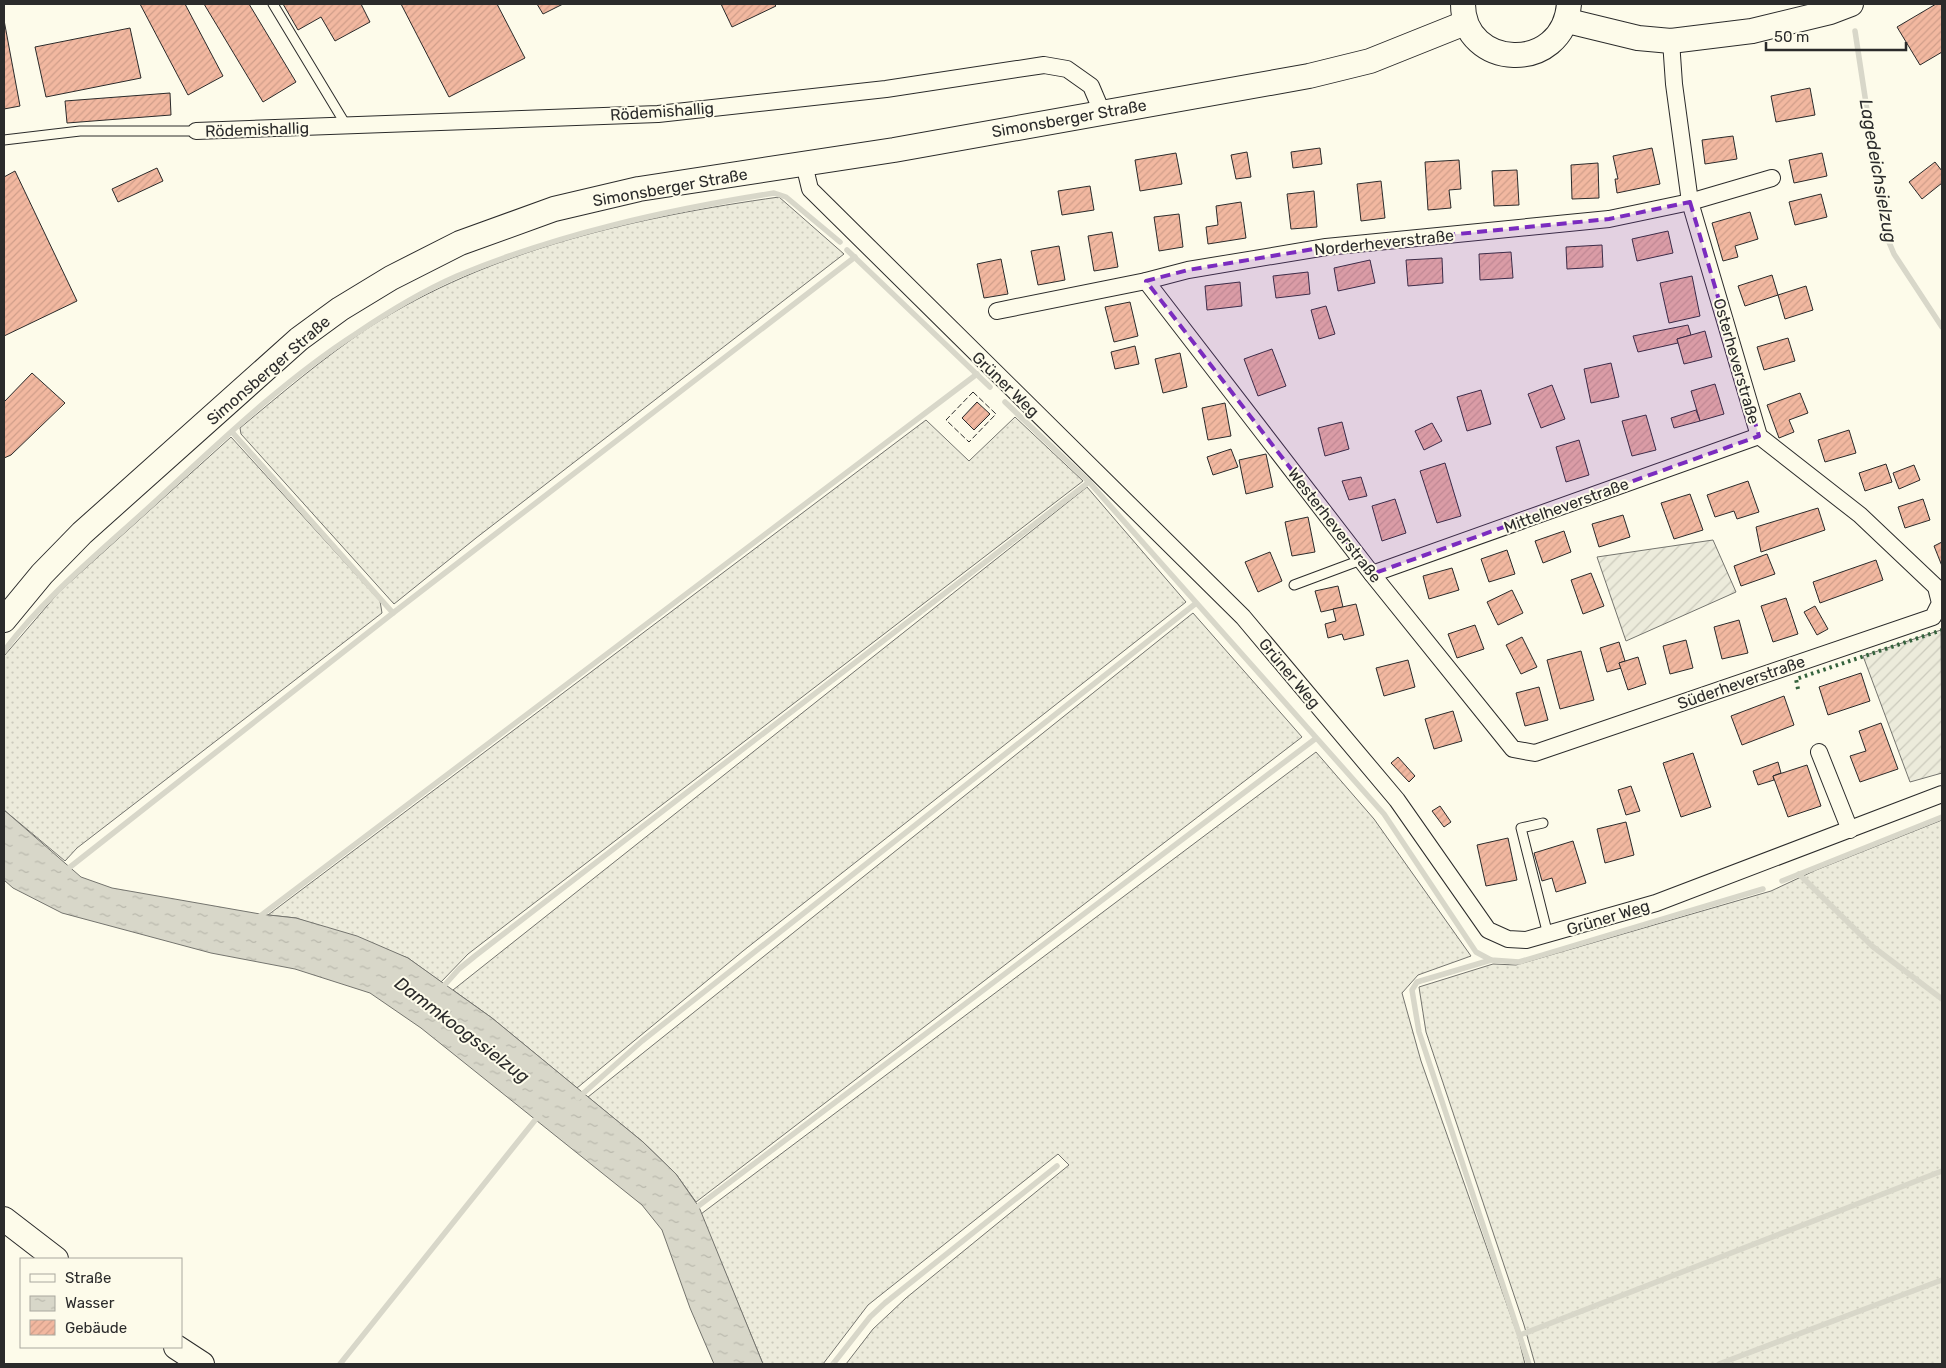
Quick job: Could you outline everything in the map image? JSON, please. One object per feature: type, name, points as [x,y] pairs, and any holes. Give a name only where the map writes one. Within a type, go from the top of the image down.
[{"type":"main road","points":[[1464,14],[1483,45],[1500,54],[1520,56],[1539,51],[1555,39],[1568,12],[1638,38],[1671,41],[1752,31],[1830,12],[1850,4]]},
{"type":"main road","name":"Simonsberger Straße","points":[[4,620],[42,574],[82,534],[252,380],[320,324],[391,278],[460,244],[554,209],[639,189],[804,164],[1309,76],[1370,61],[1464,14]]},
{"type":"main road","points":[[4,1219],[55,1258]]},
{"type":"main road","points":[[178,1348],[202,1364]]},
{"type":"street","name":"Osterheverstraße","points":[[1671,41],[1674,84],[1690,202],[1759,436],[1860,515],[1936,587],[1940,603]]},
{"type":"street","name":"Rödemishallig","points":[[196,131],[658,114],[886,89],[1044,65],[1067,69],[1091,86],[1102,112]]},
{"type":"street","name":"Grüner Weg","points":[[804,164],[810,189],[1243,617],[1397,800],[1488,930],[1508,939],[1526,940],[1656,903],[1942,794]]},
{"type":"street","name":"Norderheverstraße","points":[[997,311],[1146,281],[1188,270],[1326,247],[1609,219],[1690,202],[1772,178]]},
{"type":"street","name":"Westerheverstraße","points":[[1146,281],[1361,560],[1504,741],[1513,749],[1534,753]]},
{"type":"street","name":"Mittelheverstraße","points":[[1372,574],[1759,436]]},
{"type":"street","name":"Süderheverstraße","points":[[1534,753],[1934,616],[1940,603]]},
{"type":"street","points":[[1819,752],[1850,830]]},
{"type":"lane","points":[[273,4],[346,126]]},
{"type":"lane","points":[[4,140],[80,131],[196,131]]},
{"type":"lane","points":[[1294,585],[1361,560]]},
{"type":"lane","points":[[1543,822],[1521,828],[1548,935]]},
{"type":"highlighted area","points":[[1690,202],[1759,436],[1372,574],[1146,281],[1188,270],[1326,247],[1609,219]]},
{"type":"shaded area","points":[[779,197],[844,254],[476,538],[394,604],[241,434],[240,428],[351,339],[415,301],[464,277],[514,257],[566,240],[619,226],[726,205]]},
{"type":"shaded area","points":[[1015,417],[1083,481],[468,954],[441,982],[408,958],[296,918],[268,915],[926,420],[969,461]]},
{"type":"shaded area","points":[[231,437],[380,601],[382,613],[77,848],[65,861],[4,810],[4,656],[59,592]]},
{"type":"shaded area","points":[[1087,487],[1186,602],[743,951],[577,1088],[492,1018],[453,990]]},
{"type":"shaded area","points":[[1713,540],[1736,592],[1626,641],[1597,557]]},
{"type":"shaded area","points":[[1193,613],[1302,737],[696,1202],[676,1174],[643,1142],[588,1097]]},
{"type":"shaded area","points":[[1941,630],[1942,773],[1910,782],[1863,656]]},
{"type":"shaded area","points":[[1316,752],[1374,819],[1471,956],[1418,975],[1402,993],[1421,1061],[1518,1336],[1525,1364],[846,1364],[873,1329],[906,1298],[1069,1165],[1058,1154],[868,1305],[823,1364],[763,1364],[701,1214]]},
{"type":"shaded area","points":[[1942,820],[1942,1364],[1535,1364],[1524,1325],[1426,1032],[1419,987],[1493,964],[1516,965],[1771,891],[1816,870]]},
{"type":"water","name":"Dammkoogssielzug","points":[[4,810],[81,877],[112,888],[260,914],[296,918],[357,936],[408,958],[492,1018],[643,1142],[676,1174],[699,1207],[763,1364],[714,1364],[690,1308],[662,1230],[642,1205],[421,1028],[370,993],[295,969],[211,953],[62,913],[13,888],[4,880]]},
{"type":"building","points":[[140,4],[185,4],[223,76],[188,95]]},
{"type":"building","points":[[204,4],[249,4],[296,82],[263,102]]},
{"type":"building","points":[[283,4],[361,4],[370,22],[335,41],[321,17],[298,30]]},
{"type":"building","points":[[401,4],[497,4],[525,58],[449,97]]},
{"type":"building","points":[[537,4],[563,4],[543,14]]},
{"type":"building","points":[[721,4],[774,4],[776,6],[732,27]]},
{"type":"building","points":[[1936,4],[1942,4],[1942,52],[1920,65],[1897,27]]},
{"type":"building","points":[[4,20],[20,106],[4,109]]},
{"type":"building","points":[[130,28],[141,78],[46,97],[35,47]]},
{"type":"building","points":[[1810,88],[1815,115],[1776,122],[1771,96]]},
{"type":"building","points":[[170,93],[171,115],[67,123],[65,101]]},
{"type":"building","points":[[1733,136],[1737,159],[1705,164],[1702,140]]},
{"type":"building","points":[[1320,148],[1322,164],[1293,168],[1291,152]]},
{"type":"building","points":[[1652,148],[1660,184],[1617,193],[1615,179],[1618,179],[1613,156]]},
{"type":"building","points":[[1247,152],[1251,177],[1236,179],[1231,155]]},
{"type":"building","points":[[1176,153],[1182,184],[1140,191],[1135,160]]},
{"type":"building","points":[[1822,153],[1827,176],[1794,183],[1789,160]]},
{"type":"building","points":[[1459,160],[1461,189],[1449,190],[1451,208],[1428,210],[1425,162]]},
{"type":"building","points":[[1935,162],[1942,171],[1942,183],[1922,199],[1909,182]]},
{"type":"building","points":[[1598,163],[1599,198],[1572,199],[1571,165]]},
{"type":"building","points":[[157,168],[163,181],[118,202],[112,189]]},
{"type":"building","points":[[1517,170],[1519,205],[1494,206],[1492,171]]},
{"type":"building","points":[[15,171],[77,301],[4,336],[4,177]]},
{"type":"building","points":[[1381,181],[1385,218],[1361,221],[1357,184]]},
{"type":"building","points":[[1090,186],[1094,210],[1062,215],[1058,191]]},
{"type":"building","points":[[1314,191],[1317,227],[1291,229],[1287,194]]},
{"type":"building","points":[[1821,194],[1827,217],[1795,225],[1789,202]]},
{"type":"building","points":[[1241,202],[1246,238],[1208,244],[1206,227],[1218,225],[1216,206]]},
{"type":"building","points":[[1750,212],[1758,239],[1735,246],[1738,257],[1723,261],[1712,223]]},
{"type":"building","points":[[1179,214],[1183,247],[1159,251],[1154,217]]},
{"type":"building","points":[[1668,231],[1673,253],[1637,261],[1632,239]]},
{"type":"building","points":[[1112,232],[1118,267],[1094,271],[1088,236]]},
{"type":"building","points":[[1602,245],[1603,267],[1567,269],[1566,247]]},
{"type":"building","points":[[1059,246],[1065,280],[1038,285],[1031,251]]},
{"type":"building","points":[[1511,252],[1513,278],[1480,280],[1479,254]]},
{"type":"building","points":[[1442,258],[1443,283],[1408,286],[1406,260]]},
{"type":"building","points":[[1001,259],[1008,294],[984,298],[977,264]]},
{"type":"building","points":[[1370,260],[1375,283],[1338,291],[1334,268]]},
{"type":"building","points":[[1308,272],[1310,294],[1276,298],[1273,276]]},
{"type":"building","points":[[1772,275],[1778,295],[1745,306],[1738,286]]},
{"type":"building","points":[[1692,276],[1700,316],[1669,323],[1660,283]]},
{"type":"building","points":[[1240,282],[1242,306],[1207,310],[1205,286]]},
{"type":"building","points":[[1806,286],[1813,310],[1785,319],[1778,295]]},
{"type":"building","points":[[1130,302],[1138,336],[1114,342],[1105,307]]},
{"type":"building","points":[[1326,306],[1335,334],[1319,339],[1311,310]]},
{"type":"building","points":[[1688,325],[1691,335],[1677,339],[1678,343],[1638,352],[1633,336]]},
{"type":"building","points":[[1705,331],[1712,357],[1684,364],[1677,339]]},
{"type":"building","points":[[1788,338],[1795,361],[1764,370],[1757,347]]},
{"type":"building","points":[[1135,346],[1139,364],[1115,369],[1111,352]]},
{"type":"building","points":[[1272,349],[1286,386],[1258,396],[1244,359]]},
{"type":"building","points":[[1180,353],[1187,387],[1163,393],[1155,359]]},
{"type":"building","points":[[1611,363],[1619,397],[1591,403],[1584,369]]},
{"type":"building","points":[[32,373],[65,403],[11,455],[4,458],[4,402]]},
{"type":"building","points":[[1715,384],[1724,414],[1700,421],[1691,391]]},
{"type":"building","points":[[1552,385],[1565,419],[1541,428],[1528,394]]},
{"type":"building","points":[[1481,390],[1491,424],[1467,431],[1457,397]]},
{"type":"building","points":[[1800,393],[1808,413],[1789,420],[1794,432],[1779,438],[1767,405]]},
{"type":"building","points":[[977,402],[990,414],[974,430],[962,418]]},
{"type":"building","points":[[1225,403],[1231,436],[1208,440],[1202,408]]},
{"type":"building","points":[[1696,410],[1700,421],[1674,428],[1671,418]]},
{"type":"building","points":[[1646,415],[1656,450],[1632,456],[1622,421]]},
{"type":"building","points":[[1342,422],[1349,449],[1325,456],[1318,428]]},
{"type":"building","points":[[1432,423],[1442,441],[1424,450],[1415,431]]},
{"type":"building","points":[[1849,430],[1856,453],[1825,462],[1818,440]]},
{"type":"building","points":[[1579,440],[1589,475],[1566,482],[1556,447]]},
{"type":"building","points":[[1231,449],[1238,467],[1213,475],[1207,457]]},
{"type":"building","points":[[1266,454],[1273,487],[1246,494],[1239,460]]},
{"type":"building","points":[[1445,463],[1461,516],[1437,523],[1420,471]]},
{"type":"building","points":[[1886,464],[1892,482],[1865,491],[1859,473]]},
{"type":"building","points":[[1914,465],[1920,480],[1899,489],[1893,473]]},
{"type":"building","points":[[1361,477],[1367,496],[1349,500],[1342,481]]},
{"type":"building","points":[[1748,481],[1759,512],[1737,519],[1734,511],[1715,517],[1707,495]]},
{"type":"building","points":[[1690,494],[1703,530],[1674,539],[1661,503]]},
{"type":"building","points":[[1395,499],[1406,533],[1382,541],[1372,506]]},
{"type":"building","points":[[1923,499],[1930,520],[1905,528],[1898,507]]},
{"type":"building","points":[[1818,508],[1825,530],[1761,552],[1756,527]]},
{"type":"building","points":[[1623,515],[1630,537],[1599,547],[1592,524]]},
{"type":"building","points":[[1308,517],[1315,552],[1292,556],[1285,522]]},
{"type":"building","points":[[1564,531],[1571,552],[1543,563],[1535,541]]},
{"type":"building","points":[[1942,542],[1942,566],[1934,546]]},
{"type":"building","points":[[1507,550],[1515,574],[1489,582],[1481,559]]},
{"type":"building","points":[[1270,552],[1282,581],[1258,592],[1245,562]]},
{"type":"building","points":[[1767,554],[1775,574],[1741,586],[1734,566]]},
{"type":"building","points":[[1876,560],[1883,580],[1820,603],[1813,582]]},
{"type":"building","points":[[1452,568],[1459,590],[1429,599],[1423,576]]},
{"type":"building","points":[[1591,573],[1604,606],[1583,614],[1571,580]]},
{"type":"building","points":[[1338,586],[1343,607],[1321,612],[1315,591]]},
{"type":"building","points":[[1512,590],[1523,613],[1498,625],[1487,602]]},
{"type":"building","points":[[1786,598],[1798,634],[1773,642],[1761,606]]},
{"type":"building","points":[[1356,604],[1364,635],[1344,640],[1342,634],[1328,638],[1325,624],[1336,621],[1333,609]]},
{"type":"building","points":[[1815,606],[1828,629],[1817,635],[1804,612]]},
{"type":"building","points":[[1739,620],[1748,653],[1722,659],[1714,627]]},
{"type":"building","points":[[1475,625],[1484,649],[1457,658],[1448,634]]},
{"type":"building","points":[[1522,637],[1537,667],[1521,674],[1506,645]]},
{"type":"building","points":[[1686,640],[1693,668],[1670,674],[1663,646]]},
{"type":"building","points":[[1619,642],[1625,661],[1619,663],[1621,668],[1607,672],[1600,648]]},
{"type":"building","points":[[1581,651],[1594,700],[1560,709],[1547,660]]},
{"type":"building","points":[[1638,657],[1646,684],[1628,690],[1619,663]]},
{"type":"building","points":[[1408,660],[1415,687],[1384,696],[1376,668]]},
{"type":"building","points":[[1861,673],[1870,701],[1828,715],[1819,687]]},
{"type":"building","points":[[1539,687],[1548,720],[1525,726],[1516,693]]},
{"type":"building","points":[[1784,696],[1794,725],[1742,745],[1731,716]]},
{"type":"building","points":[[1453,711],[1462,741],[1434,749],[1425,719]]},
{"type":"building","points":[[1881,723],[1898,769],[1860,782],[1850,756],[1866,751],[1859,731]]},
{"type":"building","points":[[1693,753],[1711,807],[1681,817],[1663,763]]},
{"type":"building","points":[[1398,757],[1415,776],[1409,782],[1391,763]]},
{"type":"building","points":[[1778,762],[1781,773],[1773,776],[1774,780],[1758,785],[1753,771]]},
{"type":"building","points":[[1807,765],[1821,806],[1788,817],[1773,776]]},
{"type":"building","points":[[1631,786],[1640,811],[1626,815],[1618,790]]},
{"type":"building","points":[[1440,806],[1451,822],[1444,827],[1432,811]]},
{"type":"building","points":[[1626,822],[1634,855],[1605,863],[1597,829]]},
{"type":"building","points":[[1508,838],[1517,880],[1486,886],[1477,845]]},
{"type":"building","points":[[1573,841],[1586,883],[1556,892],[1552,878],[1542,881],[1534,853]]},
{"type":"waterway","name":"Lagedeichsielzug","points":[[1855,31],[1886,235],[1894,254],[1942,327]]},
{"type":"waterway","points":[[4,651],[39,610],[77,572],[229,433],[279,391],[330,351],[369,325],[406,302],[444,282],[495,261],[613,225],[693,207],[774,193],[786,197],[840,242]]},
{"type":"waterway","points":[[847,250],[990,387]]},
{"type":"waterway","points":[[65,871],[393,613],[855,257]]},
{"type":"waterway","points":[[255,920],[977,374]]},
{"type":"waterway","points":[[1005,402],[1089,482],[1384,814],[1476,952],[1491,960],[1519,962],[1763,889]]},
{"type":"waterway","points":[[232,432],[393,613]]},
{"type":"waterway","points":[[441,989],[459,969],[475,956],[1089,482]]},
{"type":"waterway","points":[[578,1098],[642,1041],[1195,604]]},
{"type":"waterway","points":[[693,1210],[1315,739]]},
{"type":"waterway","points":[[1782,881],[1942,817]]},
{"type":"waterway","points":[[1799,874],[1872,946],[1942,999]]},
{"type":"waterway","points":[[1491,960],[1417,982],[1412,990],[1419,1032],[1529,1364]]},
{"type":"waterway","points":[[340,1364],[540,1114]]},
{"type":"waterway","points":[[833,1364],[870,1317],[885,1303],[1057,1166]]},
{"type":"waterway","points":[[1520,1335],[1942,1171]]},
{"type":"waterway","points":[[1719,1364],[1942,1280]]},
{"type":"hedge","points":[[1798,689],[1796,679],[1942,630]]},
{"type":"fence","points":[[973,392],[996,414],[969,442],[946,420],[973,392]]}]
